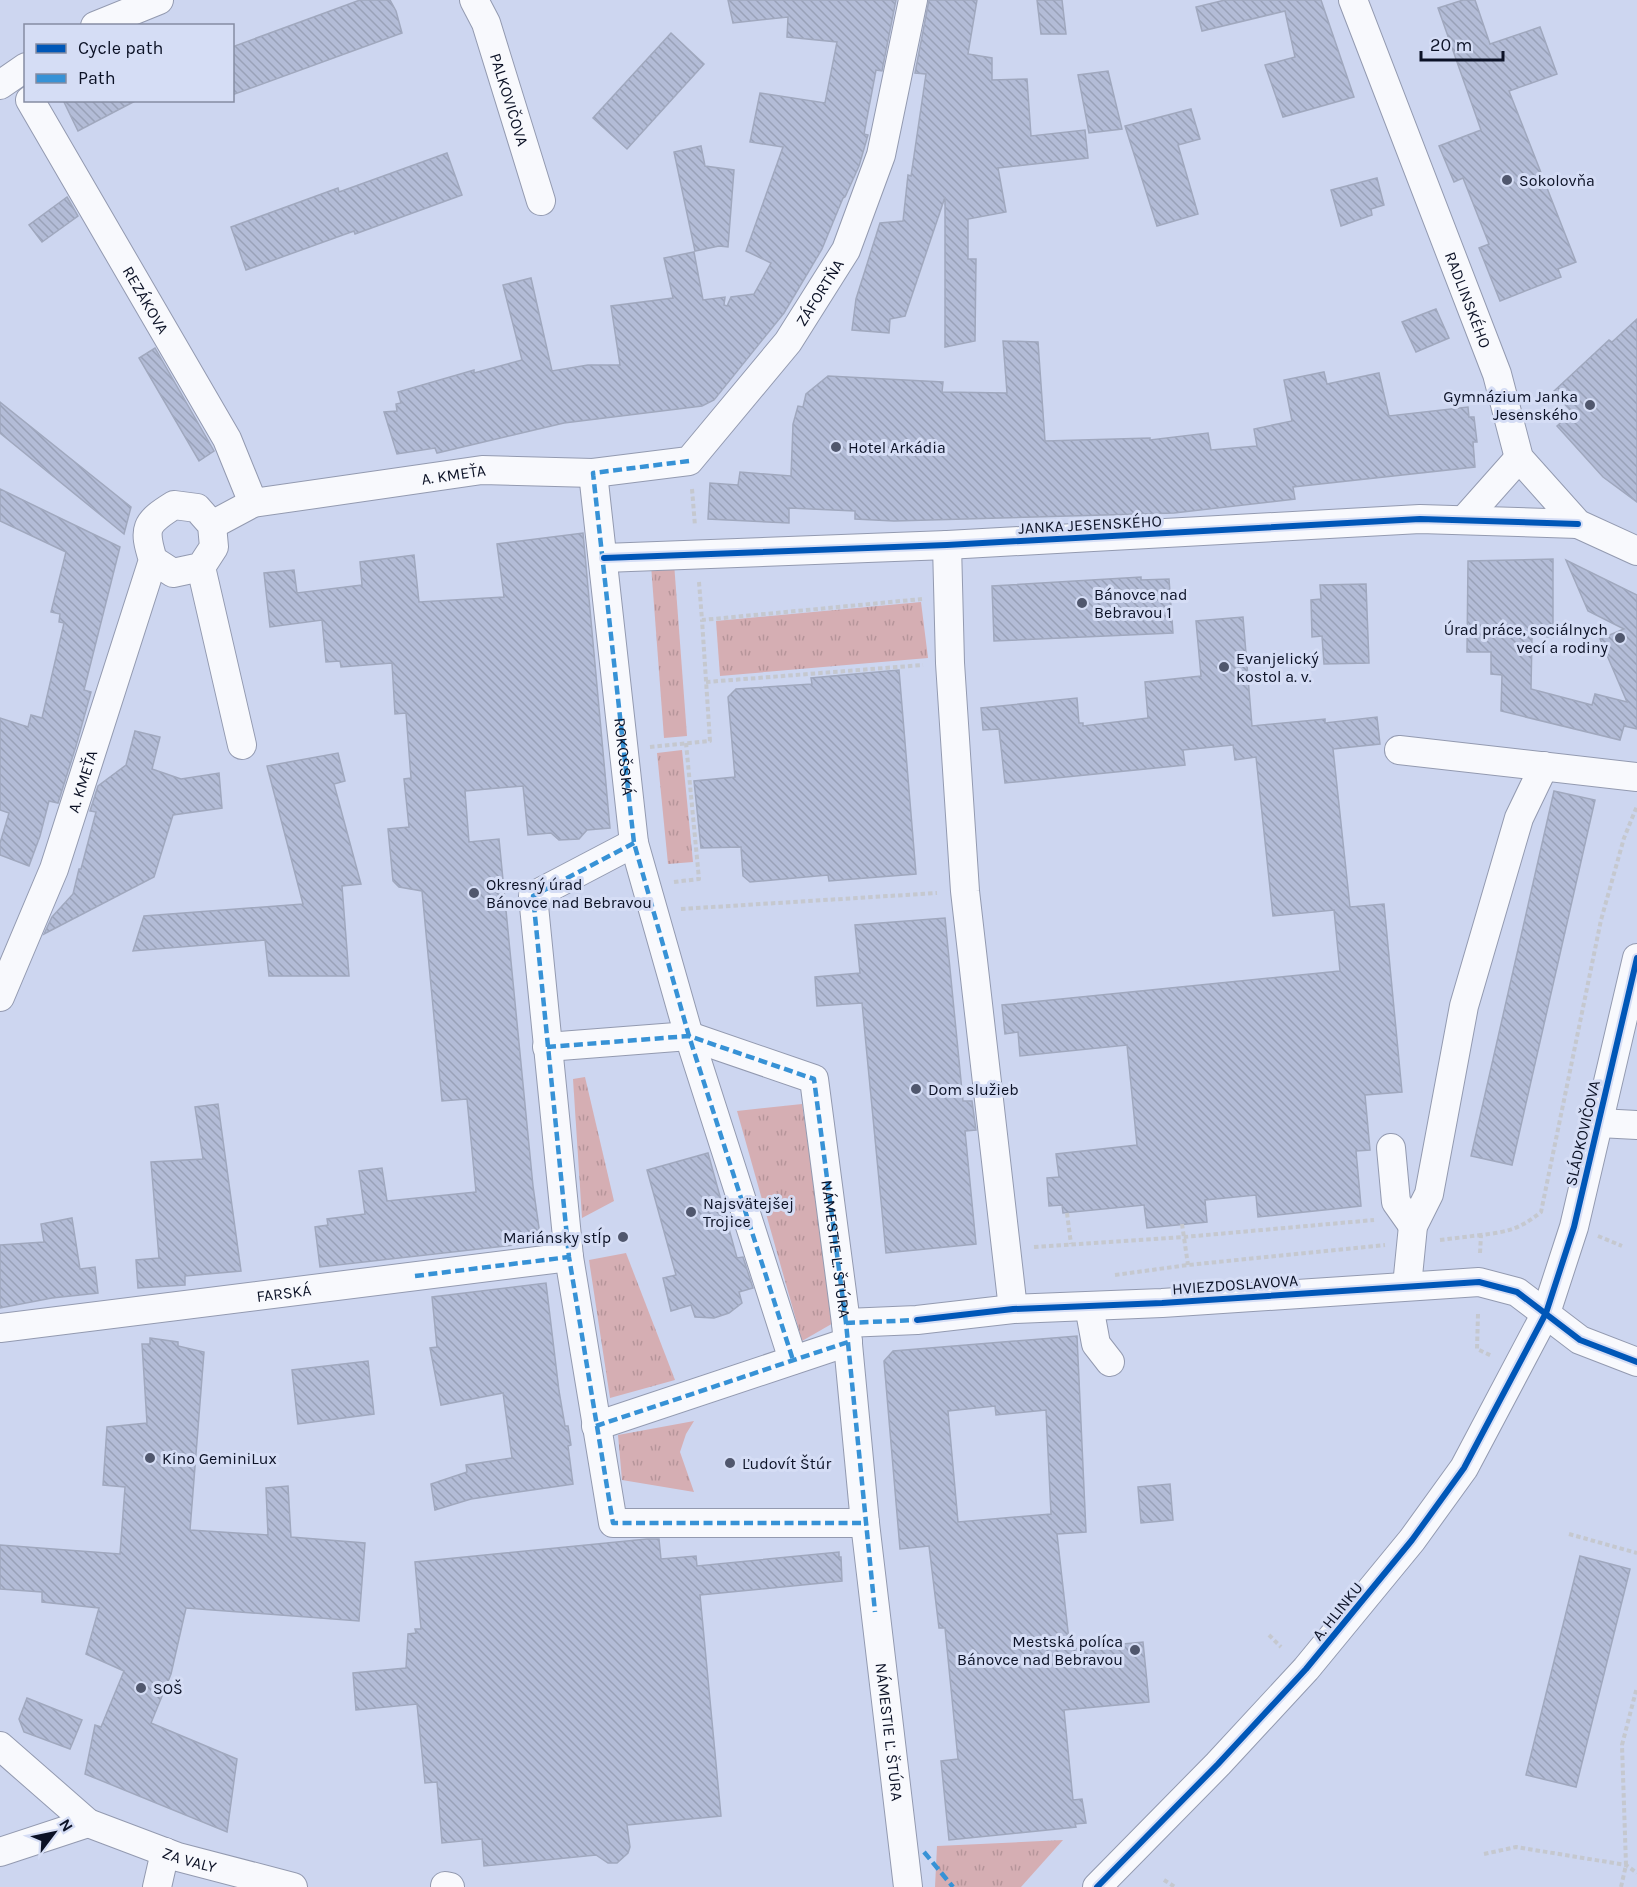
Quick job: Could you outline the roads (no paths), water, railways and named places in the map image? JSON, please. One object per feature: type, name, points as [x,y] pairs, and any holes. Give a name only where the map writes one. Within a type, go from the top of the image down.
[{"type":"street","points":[[100,24],[159,0]]},
{"type":"street","name":"PALKOVIČOVA","points":[[474,0],[486,23],[541,201]]},
{"type":"street","name":"ZÁFORTŇA","points":[[593,473],[689,461],[788,342],[846,250],[881,155],[913,0]]},
{"type":"street","name":"RADLINSKÉHO","points":[[1353,0],[1497,374],[1520,458],[1578,524],[1637,551]]},
{"type":"street","name":"REZÁKOVA","points":[[31,102],[227,439],[253,504]]},
{"type":"street","points":[[1464,520],[1520,458]]},
{"type":"street","name":"A. KMEŤA","points":[[0,997],[54,869],[153,560],[146,538],[153,517],[174,505],[197,508],[212,525],[253,504],[482,470],[593,473]]},
{"type":"street","name":"ROKOŠSKÁ","points":[[593,473],[634,843],[689,1036]]},
{"type":"street","name":"JANKA JESENSKÉHO","points":[[604,558],[947,545],[1420,519],[1578,524]]},
{"type":"street","points":[[153,560],[174,573],[201,567],[214,547],[212,525]]},
{"type":"street","points":[[947,545],[950,663],[965,891],[1012,1310]]},
{"type":"street","points":[[201,567],[242,745]]},
{"type":"street","points":[[1399,750],[1637,777]]},
{"type":"street","points":[[1407,1286],[1412,1234],[1430,1194],[1464,1006],[1519,818],[1544,766]]},
{"type":"street","points":[[634,843],[533,896],[569,1257],[613,1523],[865,1524]]},
{"type":"street","name":"SLÁDKOVIČOVA","points":[[1546,1314],[1574,1227],[1632,1000],[1637,958]]},
{"type":"street","points":[[547,1047],[689,1036],[793,1360]]},
{"type":"street","name":"NÁMESTIE Ľ. ŠTÚRA","points":[[689,1036],[814,1078],[847,1332],[865,1524],[908,1887]]},
{"type":"street","points":[[1599,1124],[1637,1125]]},
{"type":"street","points":[[1391,1148],[1396,1202],[1412,1234]]},
{"type":"street","name":"FARSKÁ","points":[[0,1328],[569,1257]]},
{"type":"street","name":"HVIEZDOSLAVOVA","points":[[597,1426],[793,1360],[847,1332],[918,1320],[1012,1310],[1479,1282],[1517,1292],[1580,1340],[1637,1362]]},
{"type":"street","points":[[1089,1306],[1096,1344],[1110,1362]]},
{"type":"street","name":"A. HLINKU","points":[[1097,1887],[1218,1764],[1306,1669],[1412,1540],[1464,1468],[1546,1314]]},
{"type":"street","name":"ZA VALY","points":[[0,1746],[88,1823],[165,1852],[293,1887]]},
{"type":"street","points":[[0,1852],[88,1823]]},
{"type":"street","points":[[157,1887],[165,1852]]},
{"type":"place","name":"Sokolovňa","points":[[1507,180]]},
{"type":"place","name":"Gymnázium Janka Jesenského","points":[[1590,405]]},
{"type":"place","name":"Hotel Arkádia","points":[[836,447]]},
{"type":"place","name":"Bánovce nad Bebravou 1","points":[[1082,603]]},
{"type":"place","name":"Úrad práce, sociálnych vecí a rodiny","points":[[1620,638]]},
{"type":"place","name":"Evanjelický kostol a. v.","points":[[1224,667]]},
{"type":"place","name":"Okresný úrad Bánovce nad Bebravou","points":[[474,893]]},
{"type":"place","name":"Dom služieb","points":[[916,1089]]},
{"type":"place","name":"Najsvätejšej Trojice","points":[[691,1212]]},
{"type":"place","name":"Mariánsky stĺp","points":[[623,1237]]},
{"type":"place","name":"Kino GeminiLux","points":[[150,1458]]},
{"type":"place","name":"Ľudovít Štúr","points":[[730,1463]]},
{"type":"place","name":"Mestská políca Bánovce nad Bebravou","points":[[1135,1650]]},
{"type":"place","name":"SOŠ","points":[[141,1688]]}]
